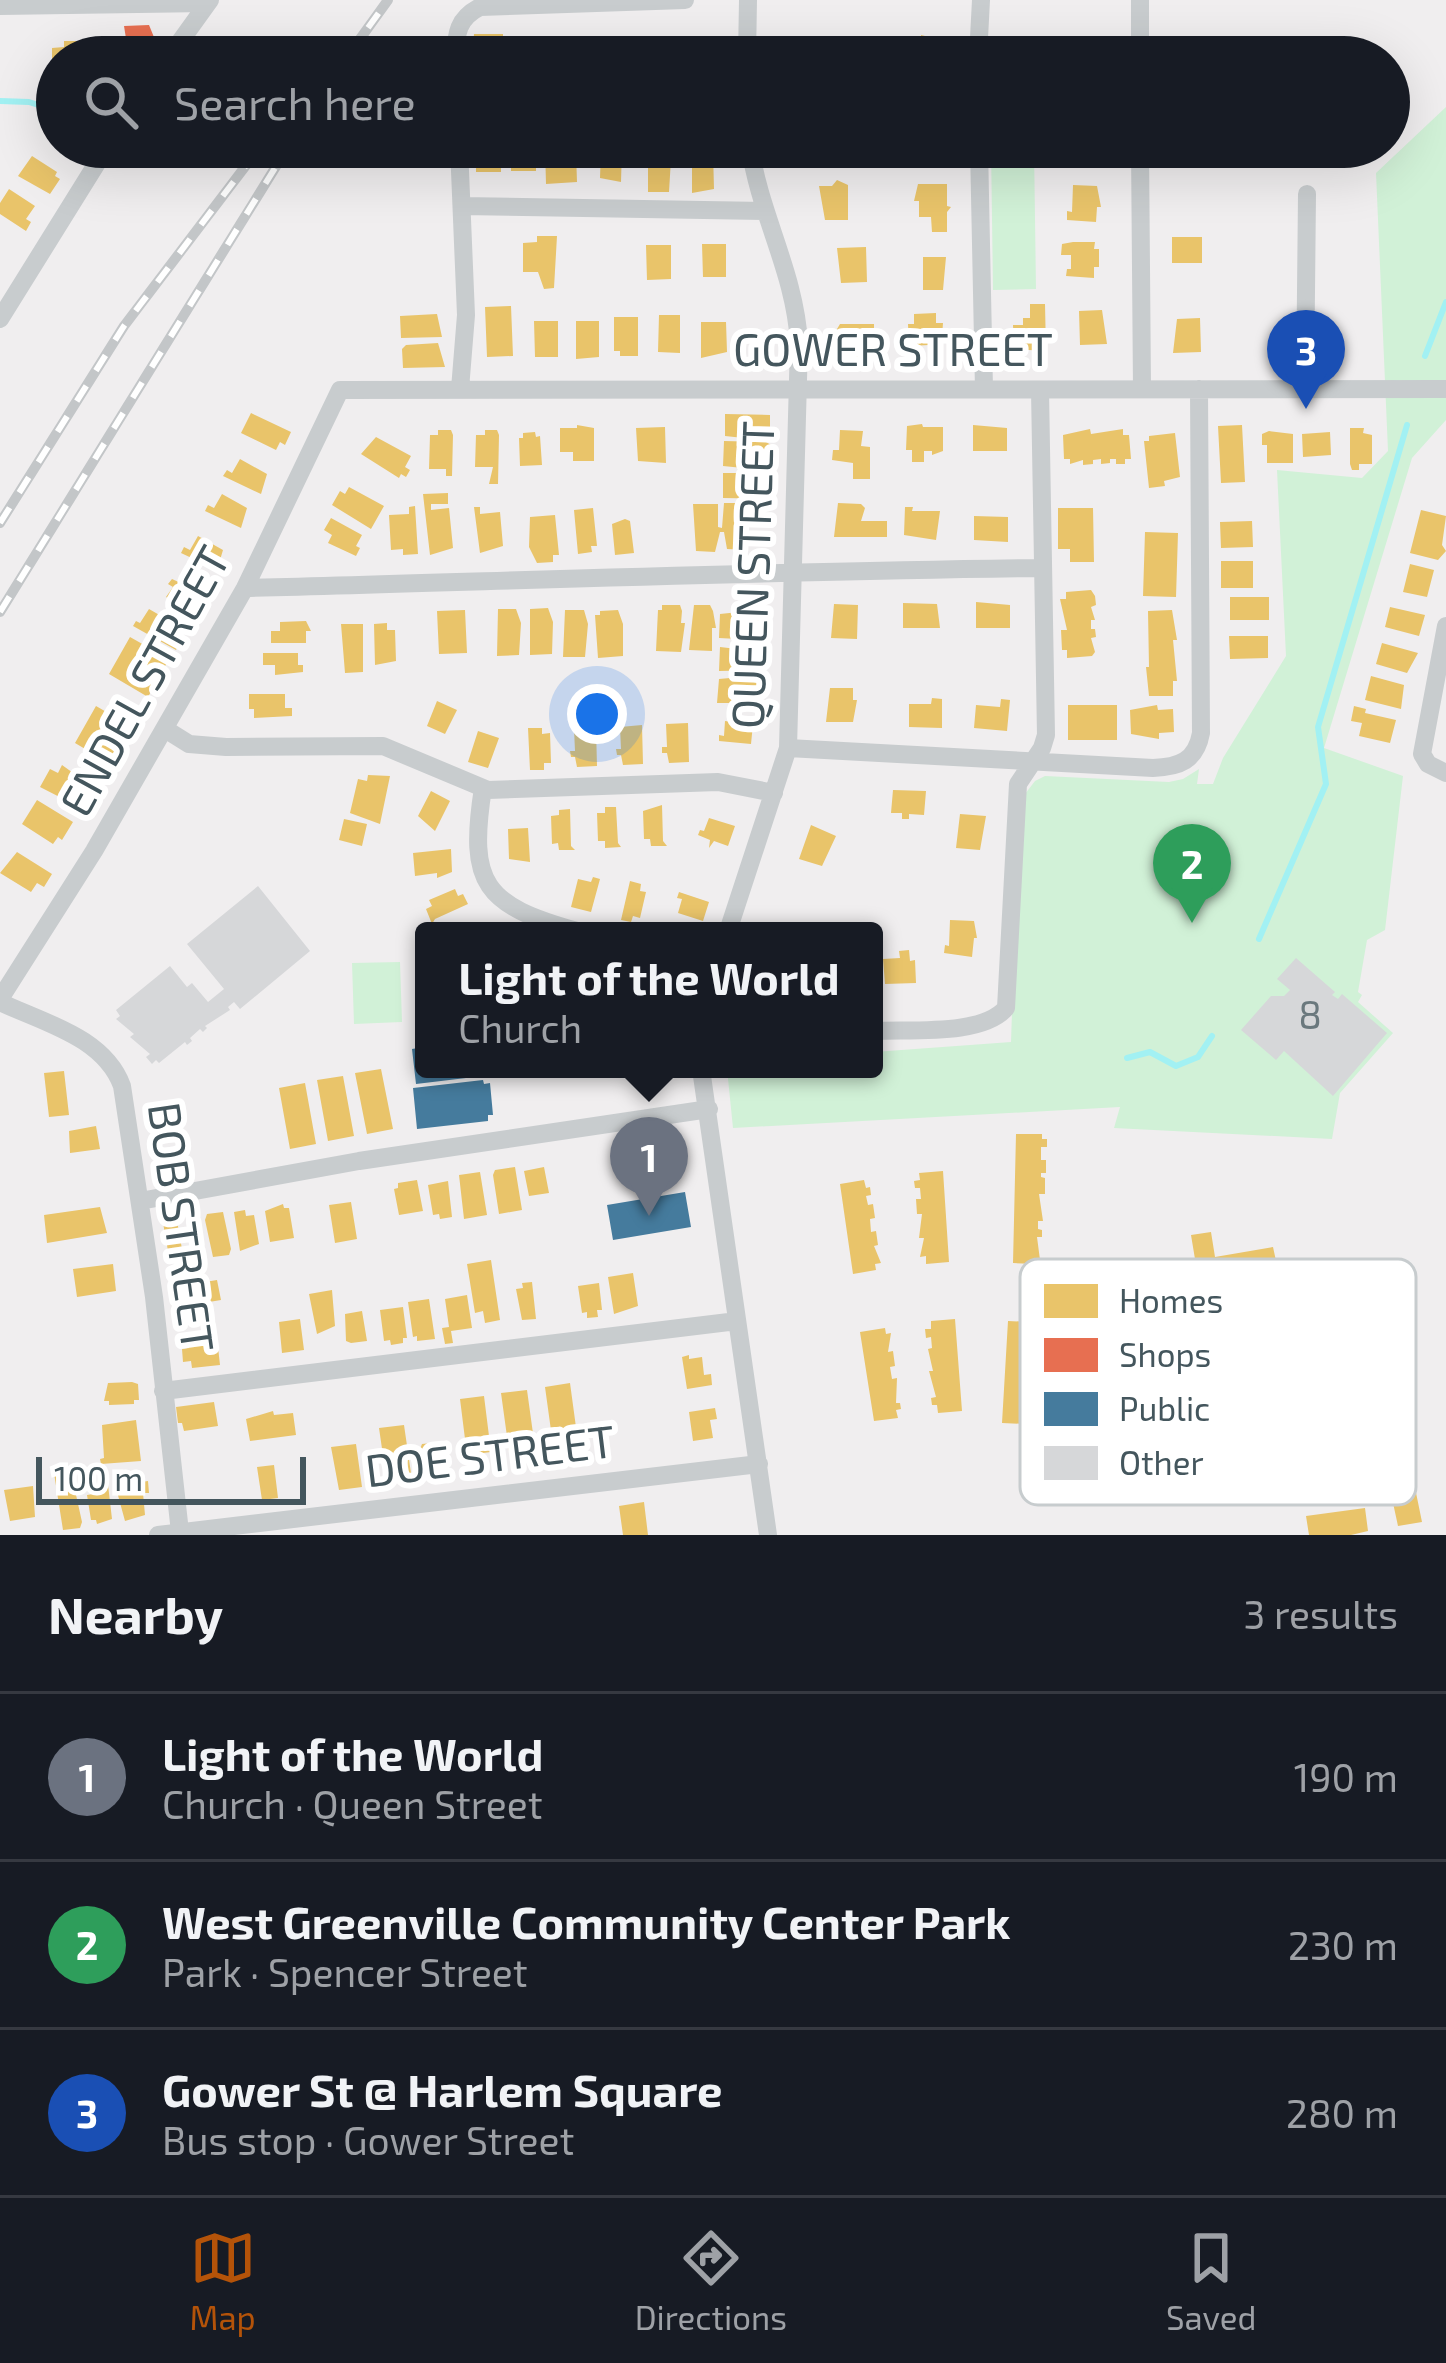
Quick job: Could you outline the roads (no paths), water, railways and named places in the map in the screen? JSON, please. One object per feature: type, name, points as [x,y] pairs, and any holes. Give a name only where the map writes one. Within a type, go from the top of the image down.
[{"type":"street","points":[[457,36],[466,14],[495,4],[685,0]]},
{"type":"street","points":[[747,36],[748,0]]},
{"type":"street","points":[[979,36],[981,0]]},
{"type":"street","points":[[1140,0],[1140,36]]},
{"type":"street","points":[[2,4],[208,2]]},
{"type":"street","points":[[184,36],[208,2]]},
{"type":"street","points":[[0,319],[94,168]]},
{"type":"street","points":[[460,168],[466,315],[460,389]]},
{"type":"street","name":"QUEEN STREET","points":[[731,922],[788,748],[796,303],[764,211],[755,168]]},
{"type":"street","points":[[979,168],[984,389]]},
{"type":"street","points":[[1140,168],[1142,389]]},
{"type":"street","points":[[1305,389],[1307,194]]},
{"type":"street","points":[[463,206],[764,211]]},
{"type":"street","name":"GOWER STREET","points":[[340,391],[1446,388]]},
{"type":"street","points":[[788,748],[1153,768],[1175,767],[1188,760],[1198,748],[1201,733],[1199,389]]},
{"type":"street","points":[[883,1030],[980,1025],[1006,1008],[1018,784],[1046,735],[1040,390]]},
{"type":"street","name":"ENDEL STREET","points":[[0,1000],[245,589],[340,391]]},
{"type":"street","points":[[245,589],[790,571],[1043,568]]},
{"type":"street","points":[[1446,626],[1422,754],[1428,764],[1446,773]]},
{"type":"street","points":[[165,729],[188,744],[226,747],[383,746],[483,788],[718,782],[774,793]]},
{"type":"street","points":[[483,788],[476,861],[495,895],[524,916],[545,922]]},
{"type":"street","name":"BOB STREET","points":[[0,1000],[82,1040],[115,1068],[127,1109],[140,1201],[180,1532]]},
{"type":"street","points":[[703,1078],[768,1535]]},
{"type":"street","points":[[140,1201],[358,1161],[709,1109]]},
{"type":"street","points":[[163,1390],[737,1321]]},
{"type":"street","name":"DOE STREET","points":[[158,1535],[759,1464]]},
{"type":"waterway","points":[[0,101],[36,104]]},
{"type":"waterway","points":[[1425,356],[1446,302]]},
{"type":"waterway","points":[[1259,939],[1326,784],[1318,727],[1407,425]]},
{"type":"waterway","points":[[1127,1058],[1150,1052],[1176,1066],[1198,1057],[1212,1036]]},
{"type":"railway","points":[[362,36],[388,0]]},
{"type":"railway","points":[[0,523],[124,326],[244,168]]},
{"type":"railway","points":[[0,612],[275,168]]},
{"type":"place","name":"Gower St @ Harlem Square","points":[[1306,409]]},
{"type":"place","name":"West Greenville Community Center Park","points":[[1192,923]]},
{"type":"place","name":"Light of the World","points":[[649,1216]]}]
